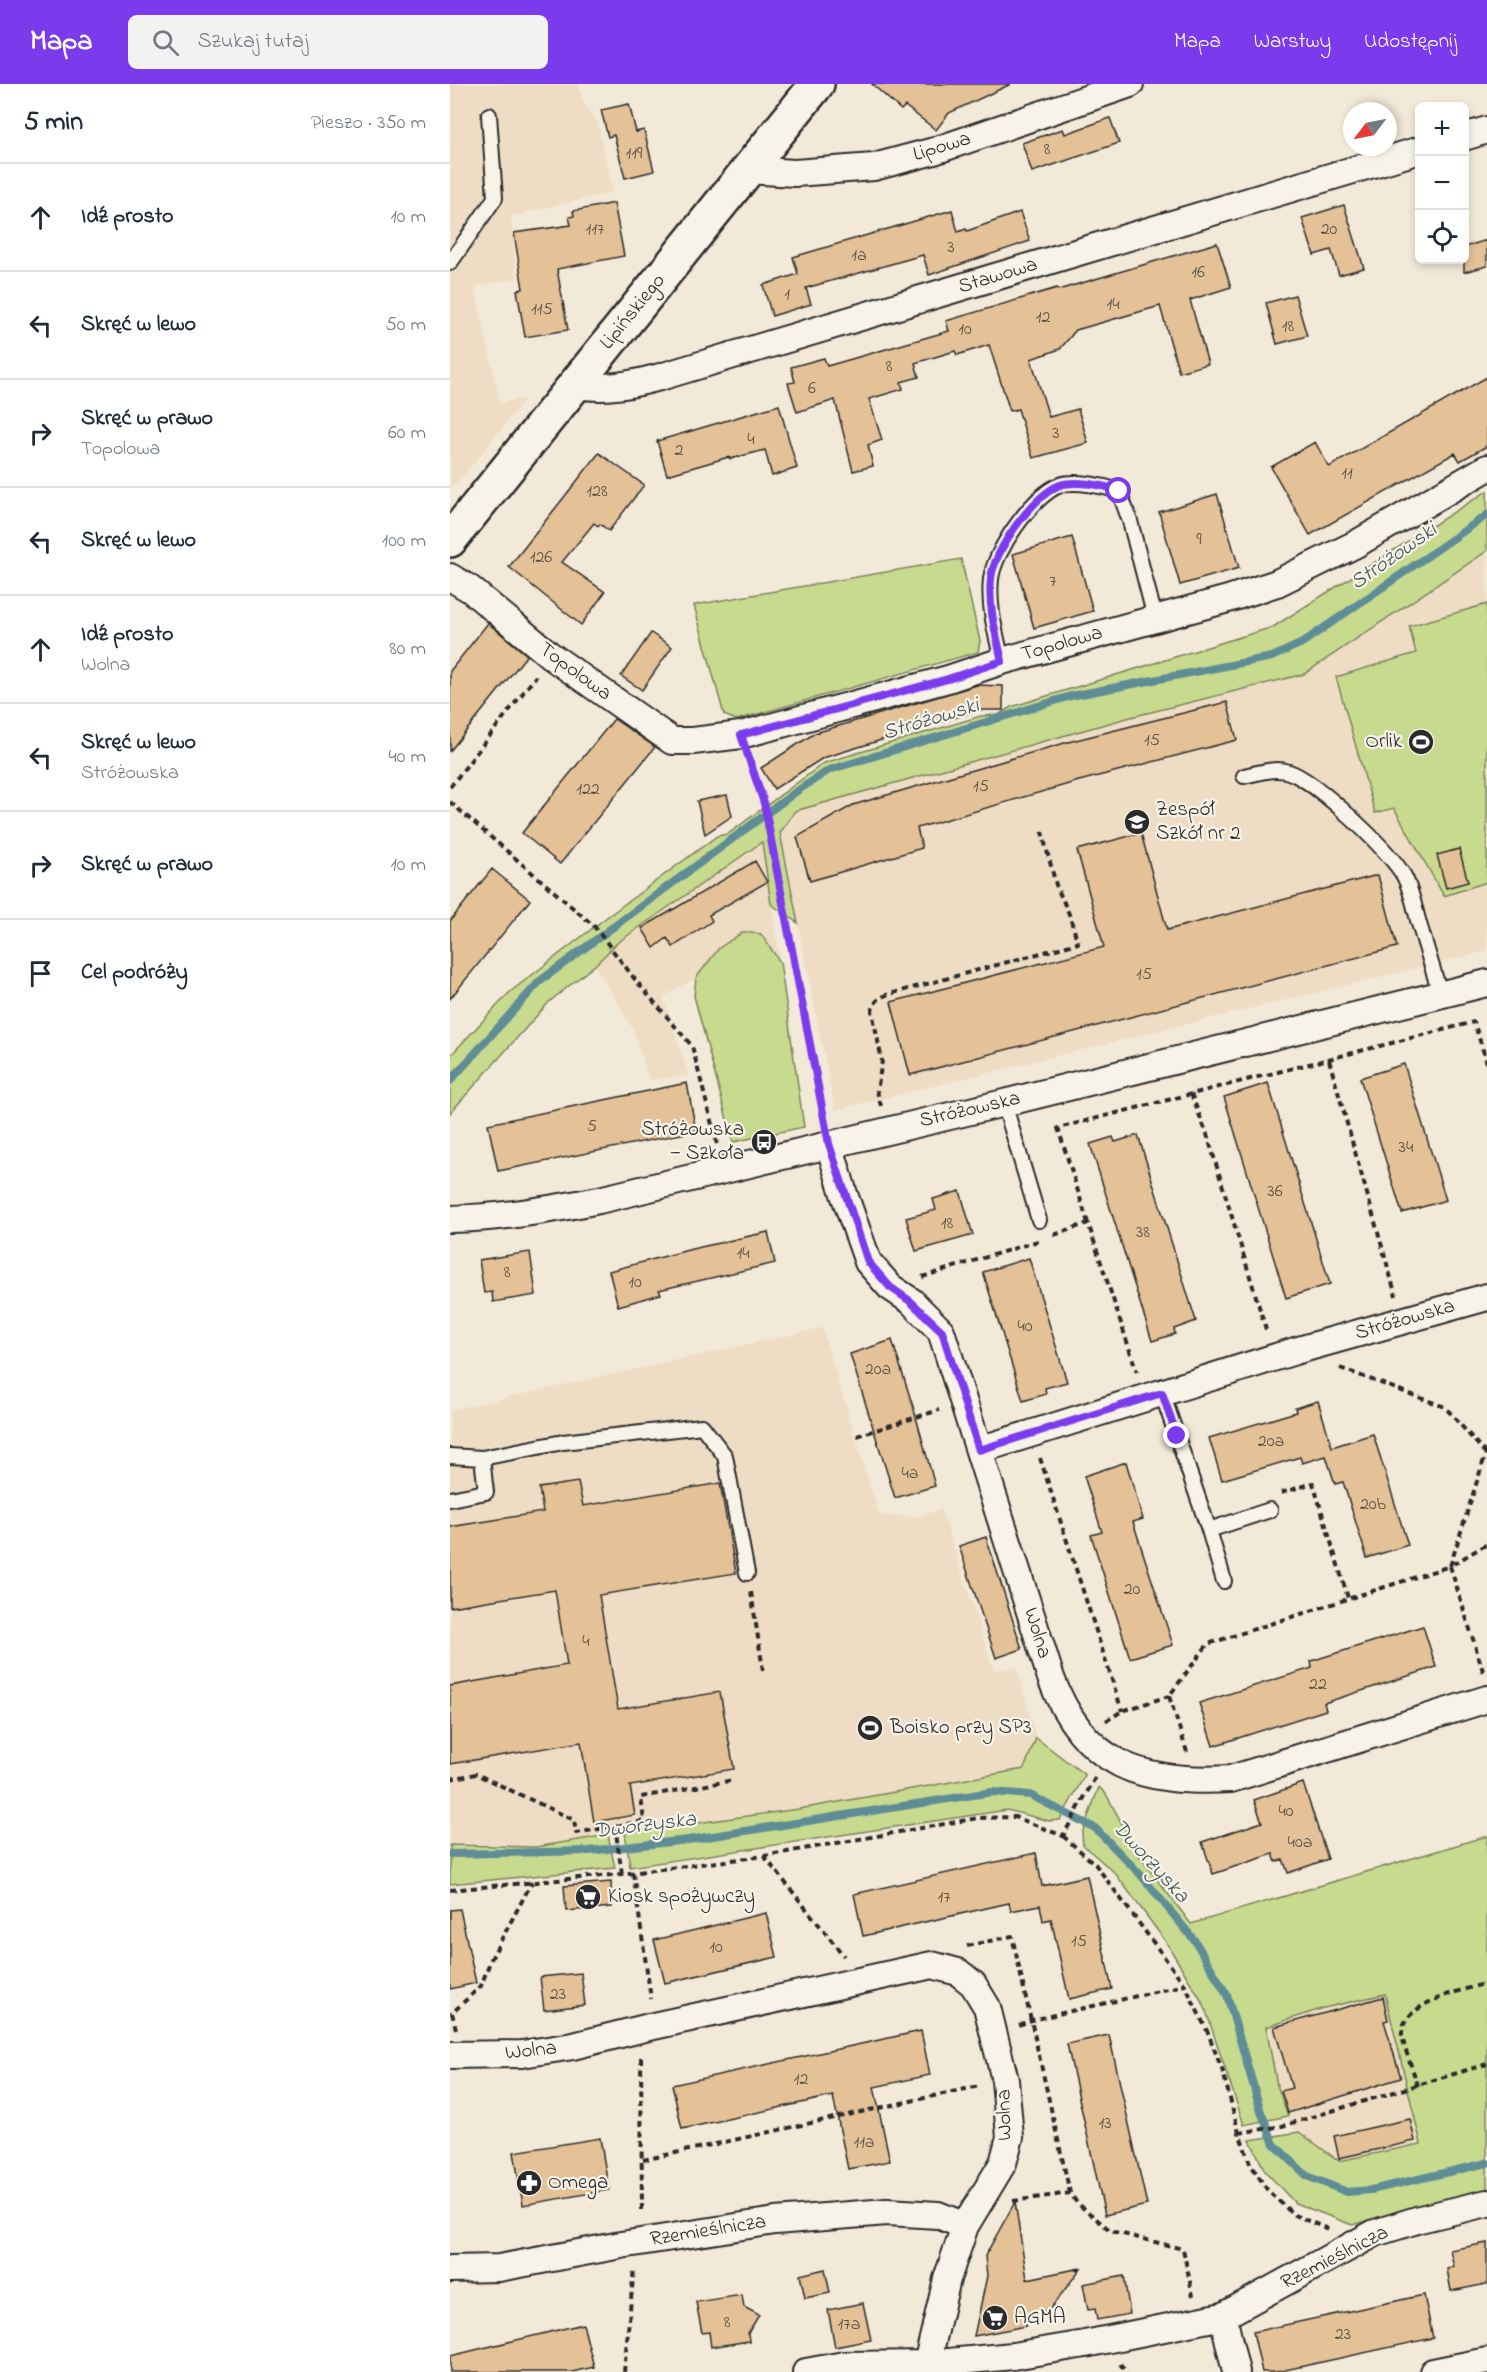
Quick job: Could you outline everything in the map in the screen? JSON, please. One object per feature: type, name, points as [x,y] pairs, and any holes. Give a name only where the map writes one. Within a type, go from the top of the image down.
[{"type":"main road","name":"Lipińskiego","points":[[450,540],[817,84]]},
{"type":"street","name":"Lipowa","points":[[747,170],[795,173],[874,167],[934,151],[1130,84]]},
{"type":"street","points":[[1469,135],[1487,130]]},
{"type":"street","name":"Stawowa","points":[[575,384],[594,388],[621,387],[660,377],[1415,151]]},
{"type":"street","name":"Topolowa","points":[[450,577],[470,589],[551,656],[672,741],[693,741],[741,735],[948,679],[1002,661],[1228,599],[1277,583],[1316,566],[1487,468]]},
{"type":"street","name":"Stróżowska","points":[[450,1218],[539,1212],[724,1170],[1004,1103],[1487,982]]},
{"type":"street","name":"Wolna","points":[[829,1144],[868,1262],[890,1287],[910,1301],[942,1331],[1058,1697],[1071,1720],[1089,1742],[1105,1756],[1149,1776],[1196,1781],[1231,1779],[1486,1689]]},
{"type":"street","name":"Stróżowska","points":[[979,1450],[1285,1354],[1487,1297]]},
{"type":"street","name":"Wolna","points":[[458,2055],[522,2054],[573,2046],[649,2027],[932,1965],[958,1972],[973,1984],[987,2007],[1005,2080],[1010,2137],[1003,2163],[965,2226],[947,2279],[926,2368]]},
{"type":"street","name":"Rzemieślnicza","points":[[926,2368],[1102,2341],[1223,2316],[1375,2233],[1420,2219],[1487,2203]]},
{"type":"street","name":"Rzemieślnicza","points":[[450,2269],[499,2268],[722,2228],[786,2220],[887,2212],[938,2215],[965,2226]]},
{"type":"street","points":[[1223,2316],[1236,2372]]},
{"type":"street","points":[[1433,2372],[1487,2361]]},
{"type":"street","points":[[806,2372],[844,2366],[926,2368]]},
{"type":"lane","points":[[450,263],[495,198],[489,115]]},
{"type":"lane","points":[[1002,661],[989,603],[991,576],[1009,536],[1034,502],[1061,485],[1100,484],[1119,491],[1130,521],[1155,618]]},
{"type":"lane","points":[[1245,776],[1275,770],[1287,771],[1302,778],[1322,792],[1394,862],[1404,877],[1411,896],[1440,994]]},
{"type":"lane","points":[[1004,1103],[1039,1220]]},
{"type":"lane","points":[[1154,1396],[1209,1530],[1224,1581]]},
{"type":"lane","points":[[450,1456],[482,1458],[563,1442],[702,1426],[725,1456],[747,1573]]},
{"type":"lane","points":[[450,1499],[486,1492],[482,1458]]},
{"type":"lane","points":[[1209,1530],[1270,1510]]},
{"type":"path","points":[[450,787],[551,656]]},
{"type":"path","points":[[741,735],[764,803],[770,830],[829,1144]]},
{"type":"path","points":[[450,802],[594,926],[637,982],[692,1046],[724,1170]]},
{"type":"path","points":[[882,1110],[877,1091],[882,1061],[872,1011],[873,1004],[878,999],[1077,943],[1070,914],[1056,885],[1042,832]]},
{"type":"path","points":[[1154,1396],[1088,1223],[1058,1128],[1474,1022],[1487,1063]]},
{"type":"path","points":[[1329,1060],[1403,1320]]},
{"type":"path","points":[[1191,1094],[1285,1354],[1445,1407],[1486,1452],[1450,1566],[1486,1689]]},
{"type":"path","points":[[919,1278],[1036,1242],[1088,1223]]},
{"type":"path","points":[[857,1436],[948,1407]]},
{"type":"path","points":[[1038,1453],[1122,1711]]},
{"type":"path","points":[[1270,1510],[1267,1497],[1313,1483],[1348,1598]]},
{"type":"path","points":[[1104,1722],[1122,1711],[1169,1696],[1208,1644],[1450,1566],[1487,1544]]},
{"type":"path","points":[[753,1606],[762,1670]]},
{"type":"path","points":[[1169,1696],[1189,1759]]},
{"type":"path","points":[[1063,1836],[1100,1769]]},
{"type":"path","points":[[450,1779],[476,1774],[574,1820],[576,1833],[644,1821],[641,1797],[734,1780]]},
{"type":"path","points":[[450,1890],[633,1873],[764,1856],[978,1818],[1015,1817],[1063,1836],[1095,1864],[1185,1985],[1208,2033],[1250,2163],[1268,2191],[1294,2215],[1361,2240]]},
{"type":"path","points":[[615,1826],[618,1834],[622,1874]]},
{"type":"path","points":[[764,1856],[856,1970],[862,1981]]},
{"type":"path","points":[[633,1873],[652,2002]]},
{"type":"path","points":[[450,2034],[457,2034],[452,2013],[480,1986],[491,1959],[533,1881]]},
{"type":"path","points":[[1418,2086],[1401,2032],[1408,2017],[1428,2002],[1487,1983]]},
{"type":"path","points":[[994,2036],[1032,2020],[1185,1985]]},
{"type":"path","points":[[1032,2020],[1070,2193],[1077,2203],[1111,2231],[1183,2249],[1194,2301]]},
{"type":"path","points":[[641,2055],[642,2224]]},
{"type":"path","points":[[1239,2133],[1282,2126],[1487,2064]]},
{"type":"path","points":[[643,2160],[986,2084]]},
{"type":"path","points":[[1003,2202],[1070,2193]]},
{"type":"path","points":[[624,2372],[635,2265]]},
{"type":"shaded area","points":[[450,84],[579,84],[583,102],[597,121],[613,192],[511,216],[517,278],[475,287],[500,403],[526,398],[469,469],[450,488]]},
{"type":"shaded area","name":"Zespół Szkół nr 2","points":[[1487,551],[1487,951],[835,1110],[780,833],[795,811],[1127,718],[1304,674]]},
{"type":"shaded area","points":[[762,841],[780,962],[761,935],[719,948],[696,978],[663,997],[689,1076],[649,1080],[634,1031],[595,965],[617,943]]},
{"type":"shaded area","points":[[822,1328],[879,1515],[916,1517],[941,1509],[994,1671],[1017,1667],[1036,1738],[1024,1769],[799,1809],[536,1847],[450,1845],[450,1410]]},
{"type":"shaded area","points":[[1385,1994],[1421,2144],[1339,2161],[1291,2126],[1277,2085],[1266,2027],[1324,2008]]},
{"type":"green space","points":[[1487,491],[1487,551],[1304,674],[1127,718],[795,811],[780,833],[798,923],[771,904],[762,842],[617,943],[595,965],[549,1002],[450,1113],[450,1056],[510,992],[717,836],[728,834],[824,763],[981,716],[998,715],[1011,707],[1273,627]]},
{"type":"green space","points":[[961,559],[980,641],[978,652],[736,720],[724,715],[694,605]]},
{"type":"green space","name":"Orlik","points":[[1487,604],[1487,882],[1444,896],[1394,808],[1375,813],[1336,677],[1416,653],[1409,626]]},
{"type":"green space","points":[[743,932],[761,934],[780,962],[804,1127],[733,1142],[694,996],[696,978],[719,948]]},
{"type":"green space","points":[[1036,1738],[1085,1775],[1060,1820],[1049,1821],[1007,1810],[630,1867],[625,1833],[799,1809],[1024,1769]]},
{"type":"green space","points":[[1099,1787],[1106,1794],[1140,1857],[1191,1924],[1487,1836],[1487,2192],[1352,2225],[1295,2203],[1265,2171],[1250,2140],[1299,2132],[1339,2161],[1421,2144],[1385,1994],[1324,2008],[1266,2027],[1277,2085],[1288,2116],[1244,2125],[1204,2005],[1166,1942],[1115,1873],[1083,1845],[1082,1833]]},
{"type":"green space","points":[[608,1835],[615,1868],[450,1884],[450,1845],[536,1847]]},
{"type":"building","points":[[872,84],[1011,84],[949,113],[936,130],[905,106],[901,110]]},
{"type":"building","points":[[629,104],[636,132],[644,130],[654,171],[625,178],[614,135],[608,137],[601,110]]},
{"type":"building","points":[[1110,118],[1119,143],[1032,172],[1022,143],[1063,129],[1065,134]]},
{"type":"building","points":[[614,203],[624,256],[557,269],[568,330],[525,337],[517,290],[523,289],[514,233],[571,225],[569,217],[574,216],[573,211]]},
{"type":"building","points":[[1344,205],[1364,268],[1339,275],[1331,250],[1314,255],[1302,218]]},
{"type":"building","points":[[952,210],[958,232],[966,229],[967,231],[1020,212],[1030,241],[929,275],[923,255],[806,288],[811,304],[772,316],[763,285],[798,274],[793,257]]},
{"type":"building","points":[[1487,240],[1487,266],[1464,272],[1464,264],[1469,264],[1469,245]]},
{"type":"building","points":[[1217,243],[1231,287],[1190,300],[1208,364],[1179,372],[1160,306],[1076,330],[1060,349],[1031,359],[1049,417],[1078,409],[1088,443],[1033,458],[1018,409],[1010,411],[989,345],[957,355],[955,351],[915,363],[919,377],[901,382],[903,389],[869,399],[882,440],[868,445],[873,466],[853,471],[835,400],[797,412],[788,383],[795,382],[791,367],[824,358],[827,366],[949,331],[946,321]]},
{"type":"building","points":[[1295,295],[1307,336],[1277,344],[1266,303]]},
{"type":"building","points":[[1487,377],[1487,446],[1460,461],[1455,453],[1310,535],[1271,467],[1315,442],[1329,467]]},
{"type":"building","points":[[779,405],[797,468],[772,476],[765,450],[730,459],[729,457],[667,475],[657,441]]},
{"type":"building","points":[[599,453],[644,485],[609,531],[600,524],[598,526],[594,523],[562,562],[605,592],[581,625],[509,567]]},
{"type":"building","points":[[1217,494],[1239,568],[1180,585],[1159,512]]},
{"type":"building","points":[[1072,537],[1093,611],[1034,628],[1013,554]]},
{"type":"building","points":[[488,623],[527,655],[450,751],[450,671]]},
{"type":"building","points":[[651,633],[672,647],[642,690],[621,676]]},
{"type":"building","points":[[977,685],[1003,686],[1003,710],[979,710],[823,758],[774,789],[761,768],[815,733]]},
{"type":"building","points":[[1227,702],[1237,740],[1079,781],[917,828],[922,848],[810,881],[797,837],[853,805],[1068,742]]},
{"type":"building","points":[[614,719],[655,747],[560,864],[522,833]]},
{"type":"building","points":[[727,795],[732,816],[705,834],[697,801]]},
{"type":"building","points":[[1141,833],[1167,930],[1378,875],[1397,947],[910,1075],[891,1002],[1104,947],[1077,850]]},
{"type":"building","points":[[1459,849],[1468,882],[1446,888],[1437,855]]},
{"type":"building","points":[[755,861],[767,882],[709,915],[712,921],[673,947],[667,938],[654,948],[642,928]]},
{"type":"building","points":[[492,869],[530,900],[450,999],[450,921]]},
{"type":"building","points":[[1404,1064],[1446,1200],[1402,1213],[1360,1078]]},
{"type":"building","points":[[687,1083],[696,1131],[498,1171],[488,1124]]},
{"type":"building","points":[[1268,1083],[1330,1284],[1286,1298],[1224,1097]]},
{"type":"building","points":[[1138,1135],[1196,1321],[1174,1329],[1175,1334],[1152,1341],[1090,1144],[1113,1137],[1115,1142]]},
{"type":"building","points":[[960,1191],[973,1235],[916,1251],[906,1218],[936,1210],[933,1199]]},
{"type":"building","points":[[768,1232],[775,1263],[659,1290],[661,1294],[618,1306],[609,1271]]},
{"type":"building","points":[[530,1252],[536,1295],[493,1302],[492,1292],[484,1293],[479,1260]]},
{"type":"building","points":[[1029,1258],[1067,1382],[1045,1388],[1046,1394],[1023,1401],[983,1272]]},
{"type":"building","points":[[892,1340],[935,1486],[895,1498],[850,1354]]},
{"type":"building","points":[[1318,1401],[1332,1447],[1373,1434],[1408,1545],[1367,1558],[1343,1482],[1335,1484],[1326,1456],[1302,1463],[1300,1457],[1222,1480],[1209,1438],[1296,1412],[1295,1408]]},
{"type":"building","points":[[1126,1462],[1143,1519],[1133,1522],[1173,1645],[1130,1658],[1091,1535],[1102,1532],[1084,1476]]},
{"type":"building","points":[[578,1482],[583,1506],[720,1483],[736,1573],[599,1595],[618,1709],[720,1692],[734,1769],[630,1786],[635,1815],[594,1822],[581,1742],[450,1764],[450,1686],[567,1665],[555,1590],[450,1607],[450,1527],[543,1512],[539,1488]]},
{"type":"building","points":[[986,1537],[1022,1649],[996,1658],[959,1546]]},
{"type":"building","points":[[1423,1626],[1436,1667],[1324,1703],[1326,1710],[1213,1746],[1199,1703],[1312,1668],[1311,1661]]},
{"type":"building","points":[[1303,1783],[1328,1859],[1288,1873],[1283,1859],[1276,1862],[1273,1854],[1213,1874],[1202,1842],[1262,1822],[1254,1800]]},
{"type":"building","points":[[1036,1853],[1042,1886],[1087,1876],[1112,1989],[1069,1999],[1051,1919],[1043,1921],[1040,1905],[1011,1911],[1009,1903],[863,1936],[854,1894]]},
{"type":"building","name":"Kiosk spożywczy","points":[[611,1882],[612,1907],[566,1911],[564,1886]]},
{"type":"building","points":[[460,1909],[476,1983],[450,1989],[450,1910]]},
{"type":"building","points":[[766,1913],[777,1957],[665,1983],[654,1940]]},
{"type":"building","points":[[581,1973],[585,2005],[544,2010],[540,1977]]},
{"type":"building","points":[[1383,1997],[1388,2020],[1384,2021],[1401,2078],[1288,2113],[1281,2091],[1292,2088],[1274,2027]]},
{"type":"building","points":[[921,2031],[930,2075],[874,2087],[890,2161],[848,2169],[833,2096],[682,2129],[672,2085]]},
{"type":"building","points":[[1109,2035],[1147,2205],[1105,2215],[1067,2044]]},
{"type":"building","points":[[1410,2119],[1415,2141],[1339,2158],[1334,2136]]},
{"type":"building","points":[[600,2138],[609,2190],[523,2205],[514,2152]]},
{"type":"building","points":[[1015,2202],[1027,2279],[1081,2268],[1048,2312],[1024,2316],[1026,2326],[974,2336],[987,2276],[985,2256]]},
{"type":"building","points":[[1487,2243],[1487,2284],[1451,2291],[1447,2269],[1454,2267],[1450,2250]]},
{"type":"building","points":[[825,2269],[830,2293],[805,2298],[800,2275]]},
{"type":"building","points":[[1124,2276],[1130,2314],[1097,2320],[1095,2309],[1088,2310],[1083,2284]]},
{"type":"building","points":[[742,2295],[744,2307],[759,2315],[748,2333],[749,2341],[711,2347],[709,2332],[702,2333],[696,2302]]},
{"type":"building","points":[[1424,2295],[1433,2338],[1276,2372],[1262,2372],[1253,2332]]},
{"type":"building","points":[[863,2303],[871,2340],[835,2347],[828,2310]]},
{"type":"building","points":[[583,2324],[594,2367],[572,2372],[450,2372],[450,2356]]},
{"type":"waterway","name":"Stróżowski","points":[[450,1081],[540,981],[797,791],[829,770],[1071,696],[1272,657],[1302,643],[1487,515]]},
{"type":"waterway","name":"Dworzyska","points":[[450,1854],[589,1851],[688,1840],[992,1792],[1030,1795],[1095,1828],[1140,1874],[1195,1941],[1227,1995],[1261,2112],[1274,2144],[1307,2176],[1347,2192],[1371,2190],[1487,2163]]},
{"type":"place","name":"Orlik","points":[[1421,742]]},
{"type":"place","name":"Zespół Szkół nr 2","points":[[1137,822]]},
{"type":"place","name":"Stróżowska — Szkoła","points":[[764,1142]]},
{"type":"place","name":"Boisko przy SP3","points":[[870,1728]]},
{"type":"place","name":"Kiosk spożywczy","points":[[588,1897]]},
{"type":"place","name":"Omega","points":[[529,2183]]},
{"type":"place","name":"AGMA","points":[[995,2318]]},
{"type":"route","points":[[1119,491],[1100,484],[1061,485],[1034,502],[1009,536],[991,576],[989,603],[1002,661],[948,679],[741,735],[764,803],[829,1144],[844,1194],[868,1262],[890,1287],[910,1301],[942,1331],[979,1450],[1162,1393],[1177,1436]]}]
